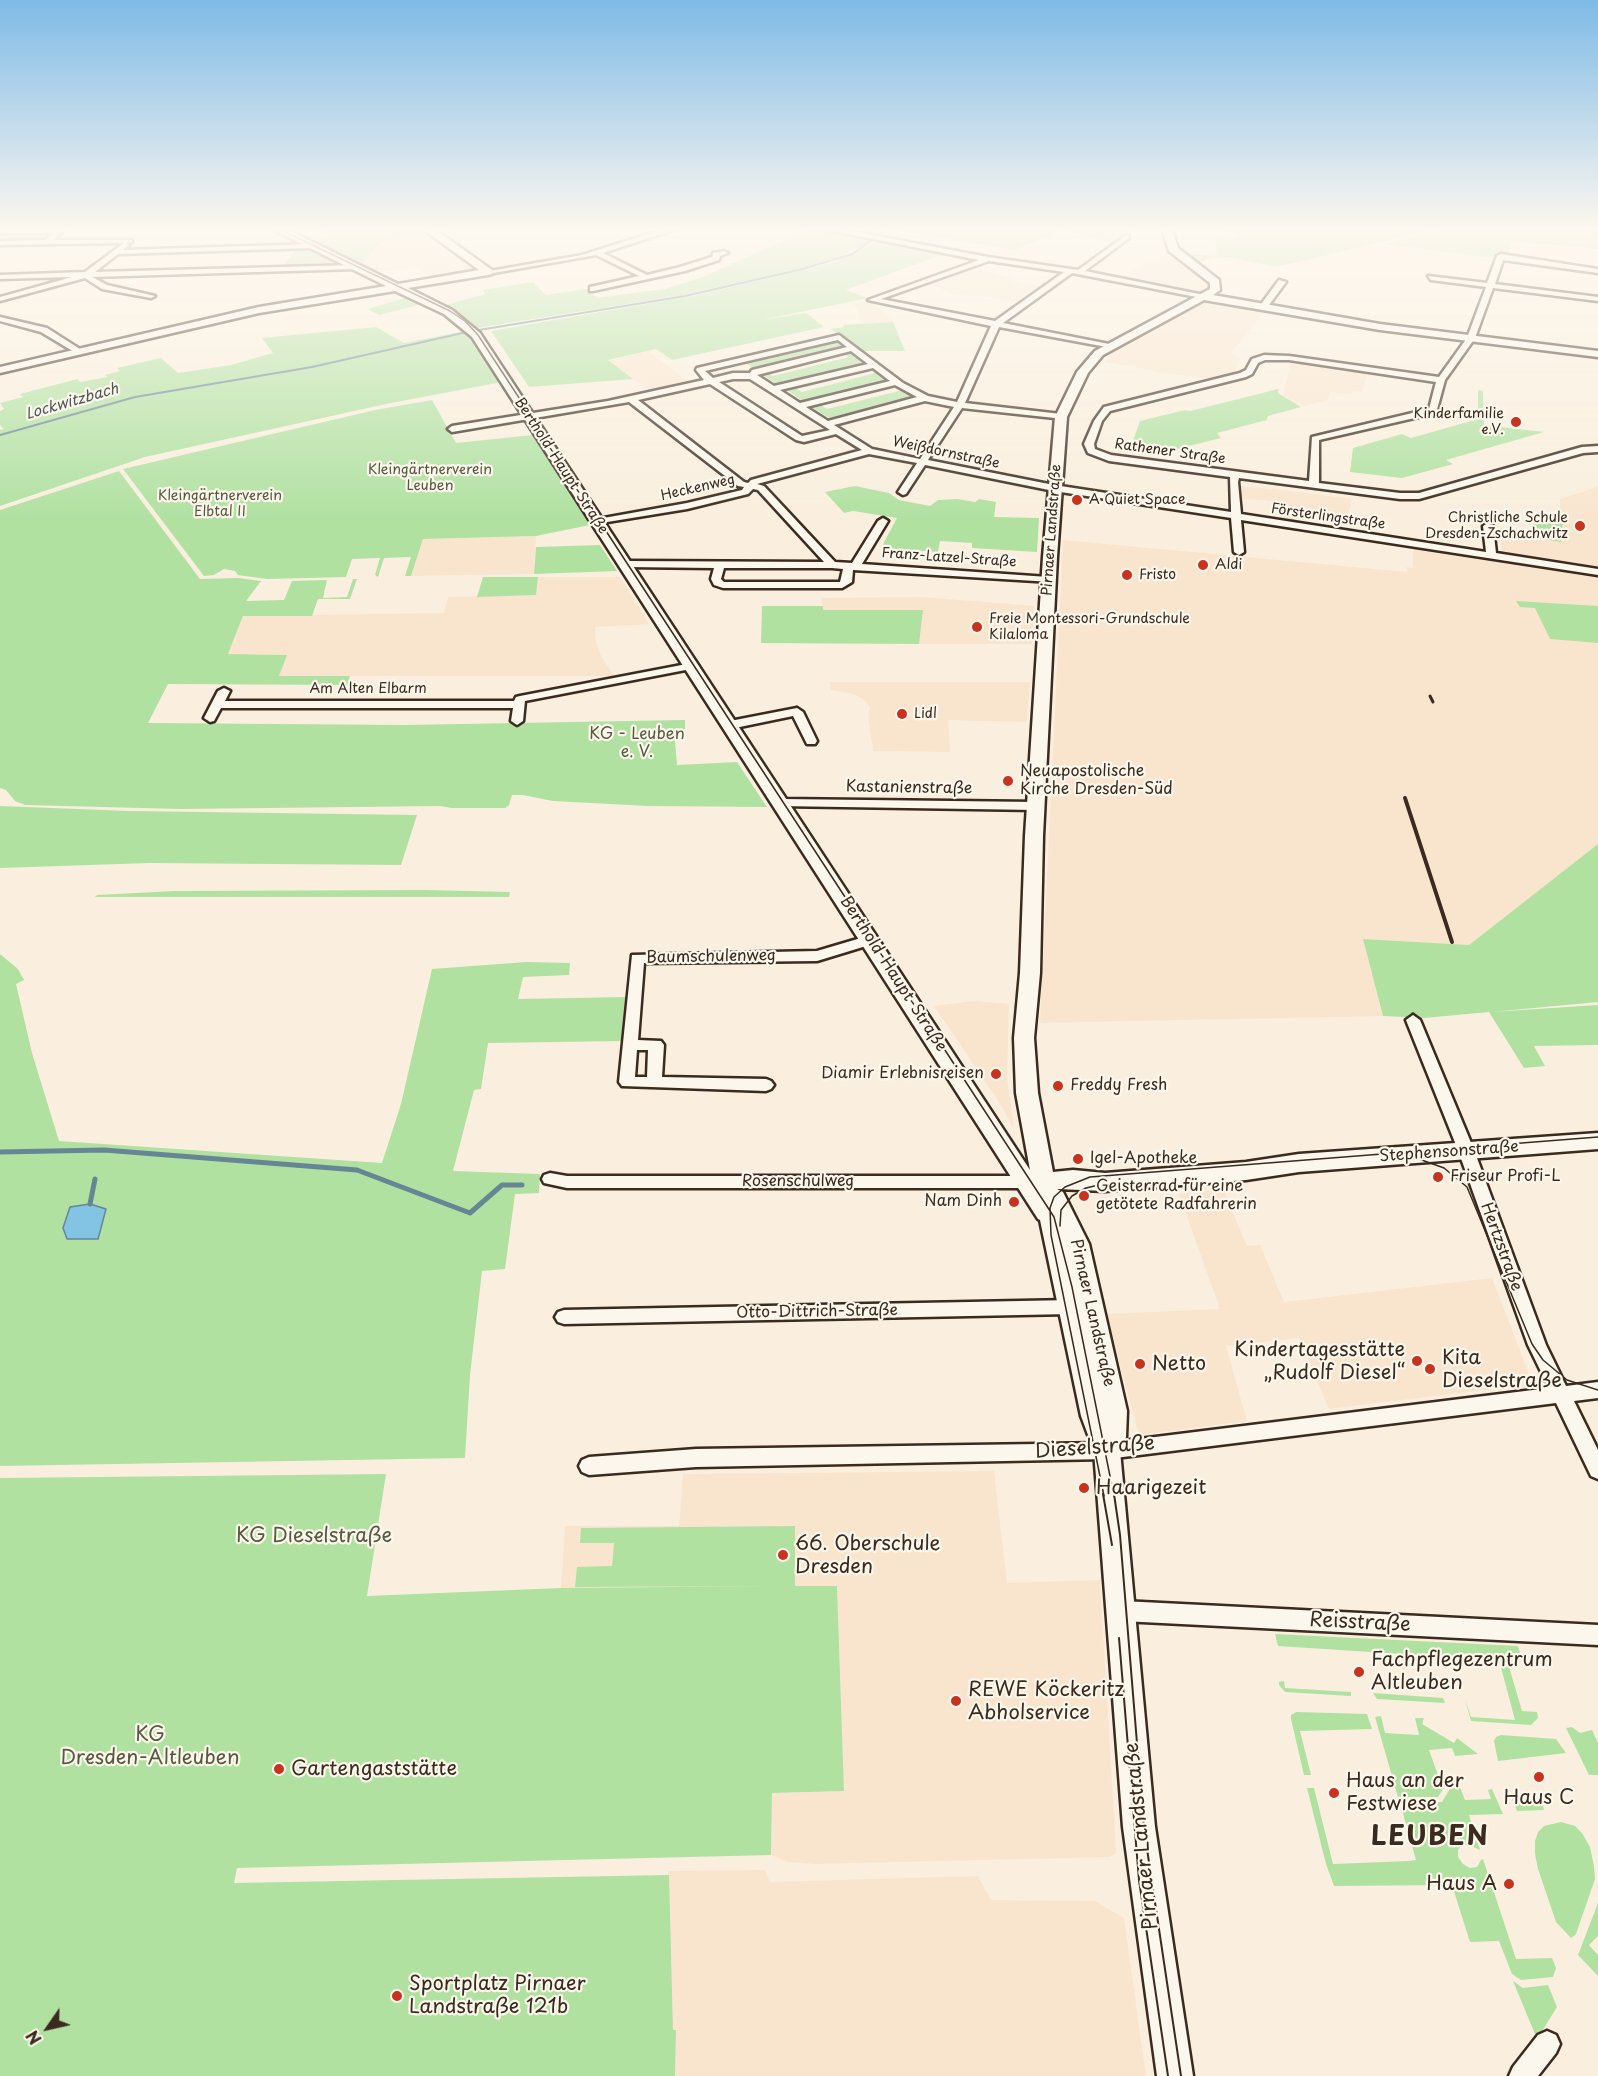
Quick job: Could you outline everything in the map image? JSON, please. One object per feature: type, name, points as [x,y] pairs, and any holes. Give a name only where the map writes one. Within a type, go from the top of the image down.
[{"type":"street","points":[[32,327],[44,330],[79,351]]},
{"type":"street","points":[[0,370],[185,327]]},
{"type":"street","name":"Berthold-Haupt-Straße","points":[[467,327],[474,332],[871,940],[1037,1182],[1053,1225]]},
{"type":"street","points":[[903,492],[960,405],[995,327]]},
{"type":"street","points":[[1011,327],[1109,346]]},
{"type":"street","name":"Pirnaer Landstraße","points":[[1107,1450],[1113,1437],[1114,1412],[1077,1244],[1037,1182],[1027,1094],[1024,1038],[1030,973],[1048,580],[1061,417],[1083,372],[1093,358],[1109,346],[1146,327]]},
{"type":"street","points":[[1379,327],[1598,354]]},
{"type":"street","points":[[1314,484],[1315,439],[1433,411],[1441,380],[1471,338],[1475,327]]},
{"type":"street","points":[[838,430],[804,439],[799,438],[700,370],[839,337],[909,392],[960,405],[1061,417]]},
{"type":"street","points":[[452,429],[631,399],[733,376],[752,376],[755,372],[852,348]]},
{"type":"street","name":"Rathener Straße","points":[[1441,380],[1289,358],[1263,357],[1255,361],[1248,372],[1243,375],[1107,409],[1098,421],[1089,444],[1091,451],[1109,458],[1400,496],[1419,495],[1582,450],[1598,449]]},
{"type":"street","points":[[774,389],[873,364]]},
{"type":"street","name":"Weißdornstraße","points":[[752,376],[869,451],[1054,488]]},
{"type":"street","points":[[800,406],[896,382]]},
{"type":"street","points":[[828,424],[926,398]]},
{"type":"street","points":[[631,399],[725,473],[748,487],[760,488],[767,493],[832,565]]},
{"type":"street","name":"Heckenweg","points":[[598,522],[745,492],[754,482],[869,451]]},
{"type":"street","points":[[1235,474],[1233,482],[1239,552]]},
{"type":"street","name":"Försterlingstraße","points":[[1054,488],[1236,518],[1598,572]]},
{"type":"street","points":[[720,564],[718,583],[723,585],[842,585],[847,582],[852,566],[883,521]]},
{"type":"street","points":[[1488,526],[1491,555]]},
{"type":"street","name":"Franz-Latzel-Straße","points":[[626,564],[832,565],[1048,580]]},
{"type":"street","name":"Am Alten Elbarm","points":[[217,704],[519,705],[520,699],[692,666]]},
{"type":"street","points":[[210,717],[224,691]]},
{"type":"street","points":[[517,721],[519,705]]},
{"type":"street","points":[[730,725],[797,712],[811,741]]},
{"type":"street","name":"Kastanienstraße","points":[[782,803],[1036,806]]},
{"type":"street","name":"Baumschulenweg","points":[[766,1085],[627,1082],[637,958],[817,956],[871,940]]},
{"type":"street","name":"Hertzstraße","points":[[1413,1020],[1466,1150],[1537,1345],[1598,1470]]},
{"type":"street","points":[[630,1045],[656,1045],[654,1083]]},
{"type":"street","name":"Stephensonstraße","points":[[1037,1182],[1073,1179],[1105,1182],[1246,1171],[1299,1163],[1598,1141]]},
{"type":"street","name":"Rosenschulweg","points":[[550,1179],[567,1182],[1037,1182]]},
{"type":"street","name":"Pirnaer Landstraße","points":[[1053,1225],[1094,1416],[1107,1450],[1143,1869],[1175,2076]]},
{"type":"street","name":"Otto-Dittrich-Straße","points":[[564,1317],[1071,1307]]},
{"type":"street","name":"Dieselstraße","points":[[589,1466],[696,1458],[1107,1450],[1598,1390]]},
{"type":"street","name":"Reisstraße","points":[[1122,1611],[1598,1635]]},
{"type":"street","points":[[1522,2076],[1546,2044]]},
{"type":"shaded area","points":[[1156,327],[1252,327],[1231,353],[1240,359],[1233,376],[1221,380],[1160,373],[1105,362],[1116,348]]},
{"type":"shaded area","points":[[648,351],[690,382],[650,391],[608,361]]},
{"type":"shaded area","points":[[1291,362],[1368,372],[1362,392],[1353,391],[1352,394],[1330,392],[1328,400],[1305,406],[1283,395]]},
{"type":"shaded area","points":[[1241,486],[1352,499],[1348,516],[1300,509],[1296,522],[1280,520],[1286,502],[1243,499]]},
{"type":"shaded area","name":"Christliche Schule Dresden-Zschachwitz","points":[[1598,487],[1598,568],[1503,552],[1498,532],[1561,542],[1563,520],[1560,520],[1560,499]]},
{"type":"shaded area","points":[[536,536],[534,574],[411,576],[423,539]]},
{"type":"shaded area","points":[[1063,540],[1408,572],[1406,567],[1413,568],[1413,544],[1598,572],[1598,844],[1469,945],[1363,939],[1383,1016],[1040,1023]]},
{"type":"shaded area","points":[[538,577],[620,577],[649,624],[595,627],[596,642],[601,656],[614,676],[279,676],[286,655],[228,654],[243,616],[444,613],[448,597],[536,595]]},
{"type":"shaded area","name":"Freie Montessori-Grundschule Kilaloma","points":[[923,597],[1034,606],[1032,644],[919,644],[923,610],[823,610],[822,598]]},
{"type":"shaded area","points":[[830,682],[1030,682],[1027,722],[948,720],[950,752],[873,751],[868,715],[870,708],[866,701],[854,694],[831,690]]},
{"type":"shaded area","points":[[973,1001],[1009,1004],[1007,1078],[1014,1129],[1001,1105],[934,1006]]},
{"type":"shaded area","points":[[1223,1189],[1247,1246],[1260,1245],[1284,1302],[1492,1278],[1533,1384],[1329,1409],[1299,1338],[1226,1346],[1247,1421],[1139,1435],[1106,1314],[1220,1309],[1179,1194]]},
{"type":"shaded area","points":[[994,1471],[1007,1583],[1100,1580],[1116,1849],[1115,1854],[1110,1857],[815,1864],[788,1862],[771,1855],[772,1793],[844,1791],[837,1586],[561,1588],[565,1526],[679,1526],[683,1474]]},
{"type":"shaded area","points":[[765,1870],[770,1882],[978,1876],[991,1900],[1095,1901],[1124,1918],[1146,2076],[675,2076],[676,2031],[673,2030],[668,1871]]},
{"type":"green space","points":[[376,327],[404,343],[465,331],[470,334],[502,382],[386,404],[145,457],[0,506],[0,430],[4,429],[0,425],[0,411],[4,409],[0,403],[23,397],[20,394],[77,379],[80,382],[107,377],[105,375],[120,371],[117,368],[161,358],[178,373],[231,365],[273,353],[262,338]]},
{"type":"green space","points":[[515,327],[824,327],[672,360],[656,349],[608,360],[633,379],[529,387],[491,331]]},
{"type":"green space","points":[[895,327],[905,351],[859,351],[831,329]]},
{"type":"green space","points":[[836,340],[847,345],[841,346],[845,350],[756,370],[742,361]]},
{"type":"green space","points":[[847,351],[863,358],[858,360],[865,366],[781,387],[758,372],[764,371],[773,376],[849,357],[841,352]]},
{"type":"green space","points":[[867,368],[875,368],[894,382],[807,404],[784,388],[792,386],[802,392],[875,373]]},
{"type":"green space","points":[[1278,389],[1278,393],[1301,407],[1268,416],[1267,420],[1217,433],[1221,438],[1177,449],[1132,444],[1140,421]]},
{"type":"green space","points":[[903,390],[921,399],[834,421],[809,406],[818,403],[827,409]]},
{"type":"green space","points":[[1478,390],[1483,391],[1484,425],[1544,432],[1446,460],[1453,464],[1402,478],[1350,472],[1353,448],[1402,434],[1411,438],[1478,419]]},
{"type":"green space","points":[[432,400],[456,443],[533,435],[590,525],[536,536],[423,539],[411,576],[405,576],[411,557],[384,558],[378,577],[375,575],[380,558],[352,559],[346,577],[267,579],[238,575],[235,571],[224,569],[214,575],[204,576],[123,469],[375,410]]},
{"type":"green space","name":"KG - Leuben e. V.","points":[[119,471],[200,579],[238,578],[261,581],[246,601],[284,600],[292,581],[327,580],[323,598],[347,597],[353,579],[357,579],[350,599],[318,599],[312,616],[243,616],[228,654],[287,655],[279,676],[350,676],[347,685],[168,684],[148,723],[405,725],[685,720],[685,729],[674,730],[677,765],[737,762],[767,807],[648,806],[553,801],[523,795],[512,795],[509,805],[505,808],[440,806],[181,809],[25,805],[15,801],[6,790],[0,788],[0,510]]},
{"type":"green space","points":[[855,486],[889,493],[899,500],[930,506],[938,500],[957,499],[975,502],[979,499],[996,502],[994,517],[1039,518],[1037,552],[972,548],[972,543],[940,541],[938,552],[881,548],[897,518],[853,511],[844,513],[825,492]]},
{"type":"green space","points":[[1534,516],[1563,520],[1561,542],[1498,532],[1496,528],[1533,531]]},
{"type":"green space","points":[[600,545],[617,571],[534,574],[536,547]]},
{"type":"green space","points":[[483,577],[538,577],[536,595],[477,597]]},
{"type":"green space","points":[[1516,601],[1598,606],[1598,643],[1550,639],[1535,608],[1520,607]]},
{"type":"green space","points":[[762,606],[823,606],[823,610],[923,610],[919,644],[761,643]]},
{"type":"green space","points":[[0,806],[129,811],[417,815],[401,865],[149,863],[0,868]]},
{"type":"green space","points":[[1598,844],[1598,1002],[1491,1012],[1598,1005],[1598,1045],[1534,1046],[1545,1066],[1524,1068],[1489,1012],[1424,1018],[1383,1016],[1363,939],[1469,945]]},
{"type":"green space","points":[[175,891],[510,892],[509,897],[95,897],[97,895]]},
{"type":"green space","points":[[0,954],[18,969],[24,980],[16,984],[32,1053],[59,1141],[382,1163],[401,1104],[432,969],[526,962],[570,963],[569,975],[523,977],[518,999],[628,997],[624,1041],[488,1043],[481,1089],[474,1090],[453,1171],[540,1174],[539,1193],[515,1194],[505,1269],[482,1271],[470,1375],[465,1458],[0,1466]]},
{"type":"green space","name":"KG Dresden-Altleuben","points":[[386,1474],[367,1596],[561,1588],[775,1586],[575,1587],[577,1567],[612,1566],[614,1543],[580,1543],[581,1528],[795,1526],[795,1586],[837,1586],[844,1791],[772,1793],[771,1855],[237,1868],[234,1883],[669,1875],[673,2030],[676,2030],[675,2076],[0,2076],[0,1478]]},
{"type":"green space","points":[[1275,1634],[1518,1646],[1520,1653],[1505,1653],[1522,1711],[1537,1712],[1538,1718],[1531,1725],[1471,1721],[1465,1699],[1471,1717],[1515,1720],[1498,1656],[1456,1653],[1457,1660],[1433,1658],[1432,1656],[1278,1646]]},
{"type":"green space","points":[[1284,1681],[1285,1688],[1351,1692],[1351,1696],[1285,1692],[1279,1685],[1279,1682]]},
{"type":"green space","points":[[1373,1693],[1443,1698],[1445,1703],[1377,1699]]},
{"type":"green space","points":[[1296,1712],[1367,1714],[1372,1729],[1300,1731],[1311,1775],[1304,1775],[1291,1719],[1291,1715]]},
{"type":"green space","points":[[1381,1716],[1385,1733],[1419,1735],[1415,1718],[1424,1718],[1422,1724],[1454,1743],[1457,1738],[1478,1754],[1455,1756],[1452,1748],[1429,1750],[1439,1778],[1451,1777],[1438,1797],[1398,1797],[1375,1717]]},
{"type":"green space","points":[[1572,1727],[1580,1733],[1592,1730],[1598,1743],[1598,1775],[1589,1775],[1566,1728]]},
{"type":"green space","points":[[1501,1735],[1556,1739],[1566,1753],[1498,1761],[1494,1741]]},
{"type":"green space","points":[[1454,1782],[1458,1782],[1465,1800],[1491,1799],[1488,1790],[1492,1789],[1503,1814],[1469,1815],[1480,1850],[1469,1845],[1462,1845],[1458,1850],[1458,1857],[1470,1868],[1477,1867],[1483,1859],[1516,1959],[1552,1958],[1556,1968],[1553,1977],[1521,1980],[1512,1974],[1499,1941],[1470,1942],[1452,1885],[1334,1886],[1326,1864],[1307,1788],[1314,1788],[1333,1864],[1409,1861],[1416,1860],[1400,1803],[1442,1802]]},
{"type":"green space","points":[[1541,1798],[1544,1810],[1517,1811],[1512,1799]]},
{"type":"green space","points":[[1561,1822],[1575,1826],[1582,1833],[1590,1847],[1594,1866],[1595,1879],[1576,1934],[1571,1938],[1556,1922],[1535,1854],[1538,1832],[1544,1826]]},
{"type":"green space","points":[[1598,1903],[1598,1936],[1589,1945],[1598,1955],[1598,1976],[1578,1955]]},
{"type":"green space","points":[[1513,1981],[1523,1988],[1548,1985],[1557,2007],[1537,2039]]},
{"type":"water","points":[[90,1204],[106,1209],[98,1239],[67,1239],[63,1228],[70,1207]]},
{"type":"waterway","name":"Lockwitzbach","points":[[0,435],[135,397],[312,367],[498,327]]},
{"type":"waterway","points":[[0,1152],[104,1150],[357,1170],[470,1213],[502,1185],[522,1185]]},
{"type":"waterway","points":[[90,1204],[95,1179]]},
{"type":"tram line","points":[[470,327],[478,335],[1050,1211]]},
{"type":"tram line","points":[[1050,1211],[1054,1197],[1065,1187],[1090,1177],[1598,1137]]},
{"type":"tram line","points":[[1402,1158],[1419,1159],[1444,1168],[1467,1187],[1532,1344],[1543,1360],[1567,1380],[1598,1390]]},
{"type":"tram line","points":[[1060,1226],[1061,1210],[1072,1196],[1086,1188],[1107,1183]]},
{"type":"tram line","points":[[1050,1211],[1054,1217],[1072,1287],[1114,1496]]},
{"type":"tram line","points":[[1050,1211],[1051,1235],[1104,1496]]},
{"type":"tram line","points":[[1103,1494],[1112,1545]]},
{"type":"tram line","points":[[1114,1494],[1120,1535],[1144,1829],[1181,2076]]},
{"type":"tram line","points":[[1119,1638],[1139,1880],[1168,2076]]},
{"type":"railway","points":[[1430,696],[1433,702]]},
{"type":"railway","points":[[1405,798],[1452,942]]},
{"type":"place","name":"Kinderfamilie e.V.","points":[[1516,422]]},
{"type":"place","name":"A Quiet Space","points":[[1077,500]]},
{"type":"place","name":"Christliche Schule Dresden-Zschachwitz","points":[[1580,526]]},
{"type":"place","name":"Aldi","points":[[1203,565]]},
{"type":"place","name":"Fristo","points":[[1127,575]]},
{"type":"place","name":"Freie Montessori-Grundschule Kilaloma","points":[[977,627]]},
{"type":"place","name":"Lidl","points":[[902,714]]},
{"type":"place","name":"Neuapostolische Kirche Dresden-Süd","points":[[1008,781]]},
{"type":"place","name":"Diamir Erlebnisreisen","points":[[996,1074]]},
{"type":"place","name":"Freddy Fresh","points":[[1058,1086]]},
{"type":"place","name":"Igel-Apotheke","points":[[1078,1159]]},
{"type":"place","name":"Friseur Profi-L","points":[[1438,1177]]},
{"type":"place","name":"Geisterrad für eine getötete Radfahrerin","points":[[1084,1196]]},
{"type":"place","name":"Nam Dinh","points":[[1014,1202]]},
{"type":"place","name":"Kindertagesstätte „Rudolf Diesel“","points":[[1417,1361]]},
{"type":"place","name":"Netto","points":[[1140,1364]]},
{"type":"place","name":"Kita Dieselstraße","points":[[1430,1369]]},
{"type":"place","name":"Haarigezeit","points":[[1084,1488]]},
{"type":"place","name":"66. Oberschule Dresden","points":[[783,1555]]},
{"type":"place","name":"Fachpflegezentrum Altleuben","points":[[1359,1672]]},
{"type":"place","name":"REWE Köckeritz Abholservice","points":[[956,1701]]},
{"type":"place","name":"Gartengaststätte","points":[[279,1769]]},
{"type":"place","name":"Haus C","points":[[1539,1777]]},
{"type":"place","name":"Haus an der Festwiese","points":[[1334,1793]]},
{"type":"place","name":"Haus A","points":[[1509,1884]]},
{"type":"place","name":"Sportplatz Pirnaer Landstraße 121b","points":[[397,1996]]},
{"type":"district","name":"LEUBEN","points":[[1430,1838]]},
{"type":"park label","name":"Kleingärtnerverein Leuben","points":[[430,478]]},
{"type":"park label","name":"Kleingärtnerverein Elbtal II","points":[[220,504]]},
{"type":"park label","name":"KG Dieselstraße","points":[[314,1536]]}]
